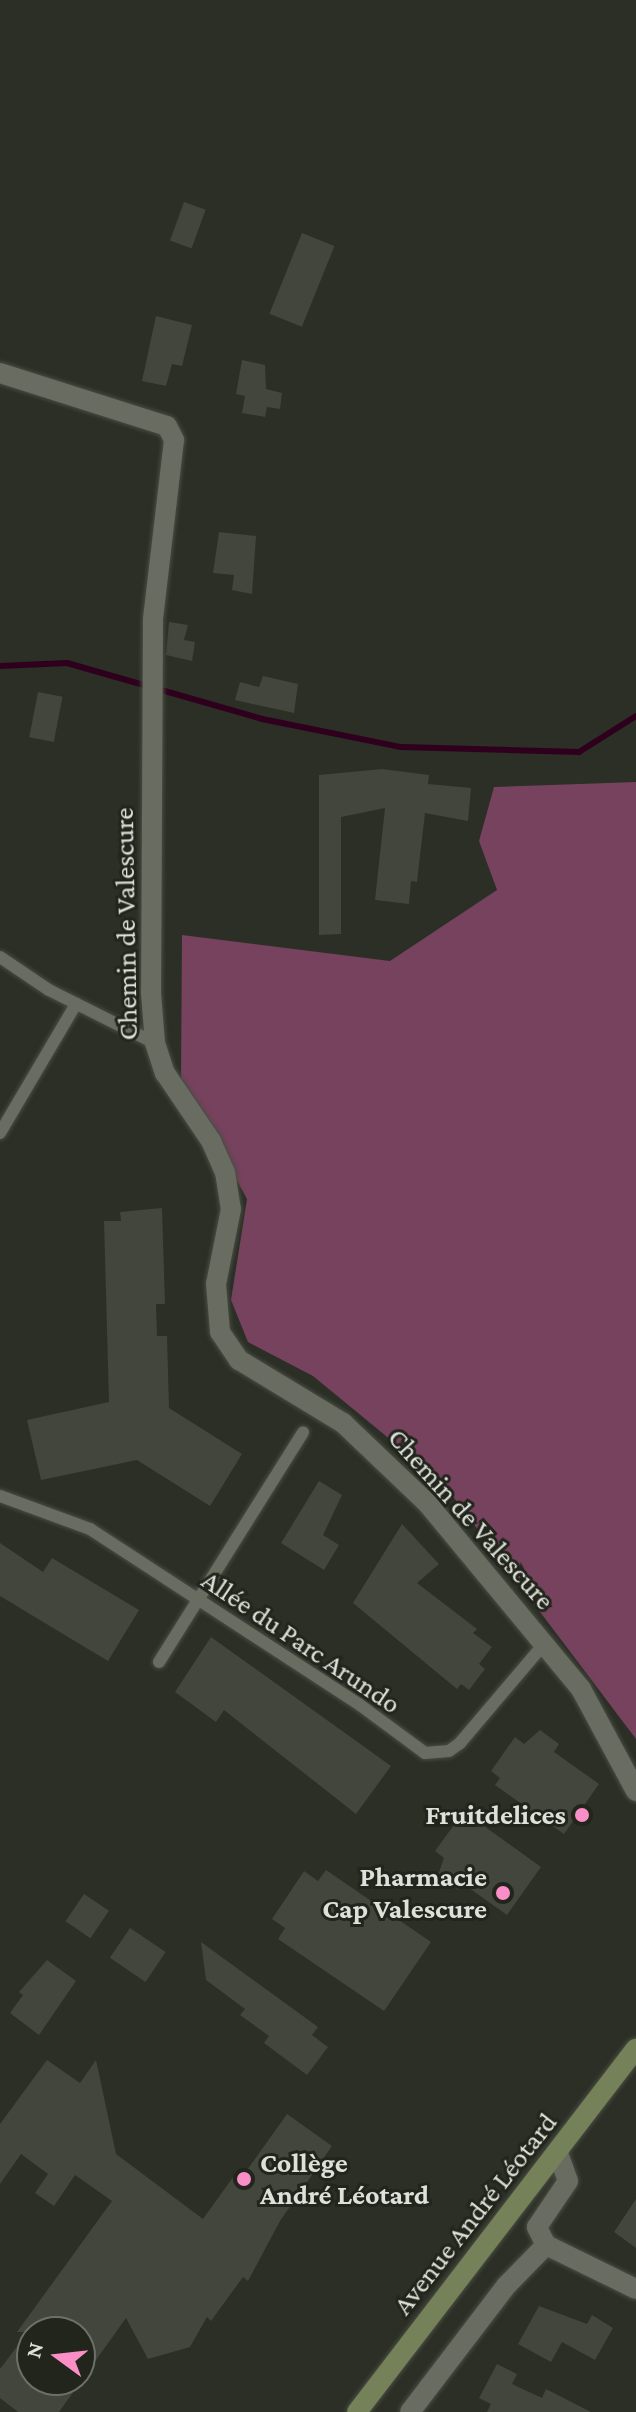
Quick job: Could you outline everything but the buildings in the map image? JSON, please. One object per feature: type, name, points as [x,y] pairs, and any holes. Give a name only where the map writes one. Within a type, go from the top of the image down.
[{"type":"main road","name":"Avenue André Léotard","points":[[357,2412],[636,2049]]},
{"type":"street","name":"Chemin de Valescure","points":[[0,373],[167,426],[174,440],[153,620],[149,878],[155,1043],[172,1086],[211,1141],[225,1172],[230,1223],[214,1304],[229,1350],[363,1440],[428,1504],[581,1689],[636,1791]]},
{"type":"street","points":[[558,2154],[568,2181],[537,2227],[546,2245],[636,2289]]},
{"type":"street","points":[[410,2412],[506,2286],[546,2245]]},
{"type":"lane","points":[[0,957],[76,1004],[155,1043]]},
{"type":"lane","points":[[0,1133],[76,1004]]},
{"type":"lane","points":[[159,1662],[303,1432]]},
{"type":"lane","name":"Allée du Parc Arundo","points":[[0,1496],[90,1529],[360,1705],[425,1753],[449,1751],[460,1743],[544,1644]]},
{"type":"shaded area","points":[[636,782],[636,1739],[442,1482],[313,1376],[248,1342],[231,1300],[247,1199],[181,1078],[182,935],[390,961],[497,890],[479,841],[494,787]]},
{"type":"waterway","points":[[0,666],[67,663],[262,719],[401,747],[579,752],[636,716]]},
{"type":"place","name":"Fruitdelices","points":[[582,1815]]},
{"type":"place","name":"Pharmacie Cap Valescure","points":[[503,1893]]},
{"type":"place","name":"Collège André Léotard","points":[[244,2179]]}]
